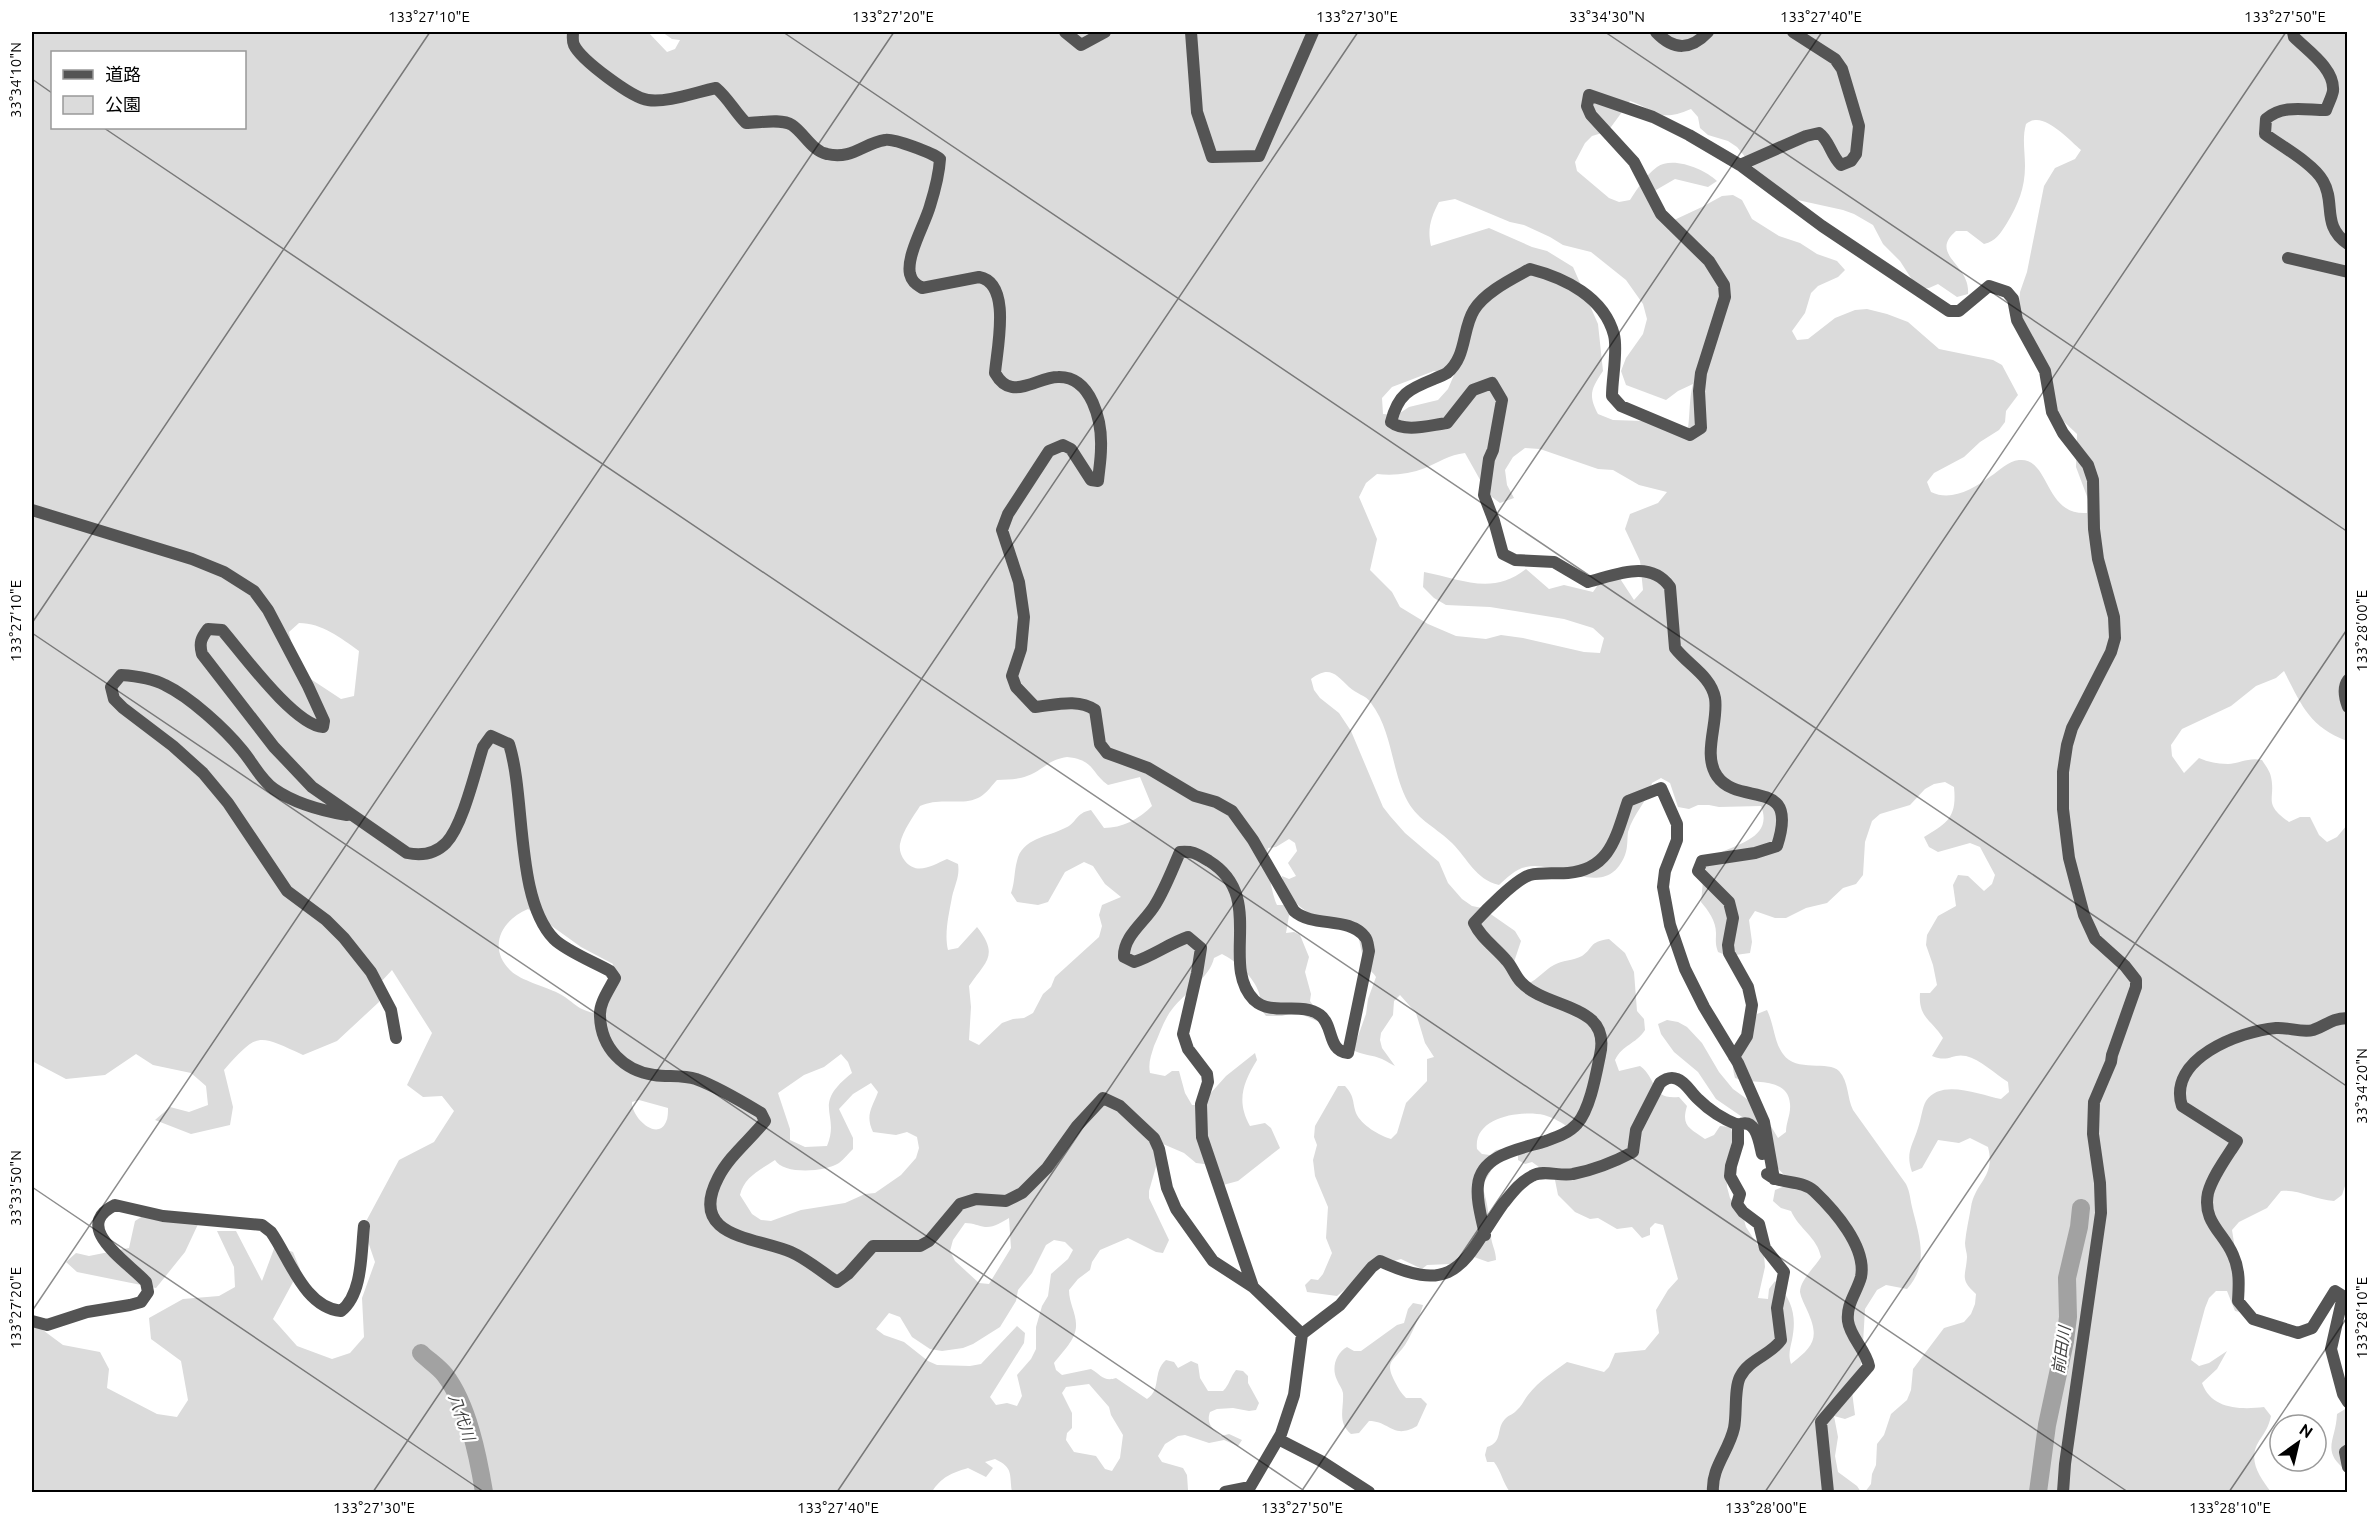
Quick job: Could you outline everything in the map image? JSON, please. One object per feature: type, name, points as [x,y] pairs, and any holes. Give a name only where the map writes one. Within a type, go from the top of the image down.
[{"type":"street","points":[[573,32],[574,45],[594,68],[646,100],[657,100],[716,88],[726,96],[746,123],[792,125],[817,149],[826,154],[851,154],[886,139],[933,153],[940,159],[938,179],[930,208],[914,249],[909,272],[913,283],[922,288],[979,277],[988,279],[996,288],[1000,308],[995,373],[999,379],[1004,384],[1014,387],[1056,376],[1070,377],[1083,386],[1096,409],[1101,449],[1098,481],[1091,480],[1071,449],[1063,445],[1049,451],[1008,514],[1002,530],[1019,582],[1024,617],[1021,649],[1012,676],[1016,687],[1035,708],[1079,703],[1087,705],[1095,710],[1100,744],[1107,753],[1148,768],[1196,796],[1216,802],[1232,811],[1253,840],[1294,911],[1302,918],[1352,927],[1366,938],[1369,951],[1348,1053],[1342,1052],[1335,1046],[1323,1017],[1310,1009],[1276,1009],[1254,1000],[1242,979],[1240,962],[1242,936],[1237,897],[1231,884],[1217,867],[1193,851],[1180,852],[1156,904],[1131,935],[1124,949],[1124,957],[1134,962],[1151,957],[1188,937],[1201,948],[1183,1034],[1188,1049],[1207,1074],[1208,1082],[1200,1112],[1202,1137],[1253,1287]]},
{"type":"street","points":[[1065,32],[1081,45],[1106,32]]},
{"type":"street","points":[[1191,32],[1197,112],[1212,157],[1259,156],[1313,32]]},
{"type":"street","points":[[1656,32],[1673,45],[1685,46],[1698,43],[1708,32]]},
{"type":"street","points":[[1740,165],[1806,136],[1819,134],[1826,138],[1832,156],[1841,165],[1851,161],[1856,154],[1859,126],[1842,69],[1835,59],[1793,32]]},
{"type":"street","points":[[2293,32],[2294,37],[2326,70],[2331,78],[2333,91],[2326,110],[2282,109],[2272,114],[2266,119],[2265,134],[2318,174],[2325,184],[2331,224],[2338,237],[2348,244]]},
{"type":"street","points":[[1734,1057],[1748,1036],[1752,1005],[1748,987],[1729,953],[1728,945],[1733,918],[1730,902],[1698,871],[1702,861],[1755,853],[1777,846],[1783,816],[1775,802],[1767,796],[1730,786],[1717,777],[1711,752],[1716,712],[1715,697],[1703,676],[1675,648],[1670,587],[1651,571],[1639,570],[1588,582],[1554,562],[1515,560],[1503,555],[1484,495],[1502,400],[1492,383],[1473,390],[1447,423],[1415,428],[1398,427],[1391,422],[1395,406],[1405,393],[1447,373],[1463,349],[1473,311],[1480,302],[1530,269],[1556,276],[1581,291],[1605,312],[1614,337],[1612,396],[1621,406],[1690,435],[1699,431],[1702,423],[1699,391],[1701,373],[1725,297],[1724,285],[1709,261],[1661,214],[1634,162],[1591,115],[1587,106],[1589,94],[1653,117],[1740,165],[1822,226],[1949,311],[1959,311],[1989,286],[2007,292],[2013,299],[2017,320],[2045,371],[2052,412],[2063,433],[2088,465],[2093,480],[2094,529],[2098,559],[2114,617],[2115,638],[2111,652],[2072,728],[2063,772],[2063,808],[2069,858],[2085,915],[2095,939],[2125,966],[2136,980],[2136,987],[2111,1062],[2094,1102],[2093,1134],[2100,1183],[2101,1213],[2063,1492]]},
{"type":"street","points":[[2288,258],[2348,272]]},
{"type":"street","points":[[32,510],[192,560],[224,572],[254,591],[268,610],[308,687],[324,720],[323,727],[315,726],[302,718],[285,702],[222,630],[208,628],[199,645],[202,654],[274,747],[312,787],[407,853],[420,855],[432,852],[446,843],[457,826],[483,747],[490,736],[508,744],[515,763],[524,851],[541,923],[556,941],[610,971],[615,978],[604,998],[600,1016],[606,1043],[614,1056],[633,1070],[653,1075],[694,1079],[761,1113],[765,1121],[734,1155],[719,1175],[712,1191],[710,1213],[716,1221],[738,1238],[791,1252],[837,1282],[848,1274],[873,1246],[920,1246],[929,1241],[960,1204],[976,1199],[1006,1201],[1022,1193],[1047,1168],[1077,1126],[1103,1098],[1120,1106],[1154,1138],[1159,1149],[1167,1188],[1176,1209],[1213,1262],[1253,1287],[1302,1334]]},
{"type":"street","points":[[352,816],[330,812],[272,788],[220,727],[199,708],[166,685],[145,678],[121,675],[111,687],[114,699],[123,708],[203,773],[228,803],[287,891],[326,920],[344,938],[376,981],[390,1010],[396,1038]]},
{"type":"street","points":[[2348,680],[2345,683],[2348,707]]},
{"type":"street","points":[[1485,1235],[1477,1187],[1486,1164],[1506,1154],[1561,1136],[1576,1126],[1583,1115],[1602,1049],[1600,1033],[1595,1021],[1542,996],[1522,983],[1508,961],[1478,932],[1474,923],[1499,897],[1530,875],[1588,870],[1600,862],[1613,844],[1628,801],[1661,788],[1677,824],[1677,840],[1665,871],[1663,887],[1670,925],[1679,953],[1699,997],[1734,1057],[1764,1122],[1774,1179]]},
{"type":"street","points":[[2348,1018],[2329,1021],[2312,1030],[2277,1027],[2253,1032],[2216,1047],[2195,1060],[2180,1082],[2179,1096],[2182,1106],[2237,1140],[2212,1183],[2207,1209],[2211,1223],[2233,1254],[2239,1276],[2238,1301],[2253,1319],[2298,1334],[2312,1328],[2335,1292],[2343,1296],[2331,1348],[2343,1394],[2348,1402]]},
{"type":"street","points":[[1225,1492],[1250,1487],[1278,1439],[1294,1395],[1302,1334],[1340,1305],[1372,1267],[1380,1261],[1403,1272],[1423,1276],[1443,1274],[1456,1269],[1470,1257],[1515,1189],[1532,1176],[1540,1173],[1573,1174],[1615,1161],[1633,1152],[1636,1130],[1664,1079],[1670,1077],[1683,1082],[1711,1111],[1738,1125]]},
{"type":"street","points":[[1738,1125],[1744,1122],[1753,1127],[1758,1135],[1766,1172],[1774,1179],[1805,1185],[1813,1190],[1844,1225],[1861,1259],[1861,1277],[1851,1300],[1848,1320],[1853,1334],[1867,1356],[1869,1366],[1862,1377],[1821,1422],[1828,1492]]},
{"type":"street","points":[[1713,1492],[1714,1472],[1734,1429],[1739,1378],[1750,1365],[1777,1347],[1781,1340],[1777,1308],[1784,1272],[1765,1248],[1759,1224],[1743,1212],[1737,1204],[1740,1194],[1730,1176],[1738,1143],[1738,1125]]},
{"type":"street","points":[[32,1321],[47,1326],[87,1312],[141,1302],[148,1292],[146,1282],[100,1238],[98,1222],[101,1214],[115,1205],[163,1216],[262,1225],[271,1232],[315,1300],[329,1310],[341,1311],[350,1304],[356,1293],[364,1226]]},
{"type":"street","points":[[1278,1439],[1321,1461],[1369,1492]]},
{"type":"street","points":[[2348,1450],[2345,1452],[2348,1467]]},
{"type":"green space","points":[[32,32],[648,32],[667,52],[675,49],[680,40],[672,39],[662,32],[2347,32],[2347,741],[2324,729],[2308,714],[2284,671],[2276,678],[2256,686],[2231,706],[2182,729],[2171,745],[2172,756],[2184,773],[2199,758],[2224,764],[2253,759],[2262,760],[2271,777],[2273,805],[2281,816],[2289,822],[2300,817],[2310,817],[2319,835],[2327,842],[2337,837],[2347,825],[2347,1180],[2342,1195],[2334,1201],[2281,1191],[2267,1208],[2239,1222],[2232,1230],[2245,1313],[2235,1311],[2227,1291],[2216,1291],[2209,1298],[2205,1308],[2191,1360],[2199,1366],[2209,1363],[2227,1351],[2217,1369],[2202,1383],[2206,1392],[2219,1403],[2227,1406],[2264,1407],[2269,1413],[2268,1425],[2254,1455],[2256,1468],[2271,1492],[1865,1492],[1871,1484],[1876,1465],[1877,1444],[1884,1435],[1891,1414],[1907,1400],[1911,1390],[1913,1369],[1944,1328],[1964,1322],[1971,1314],[1975,1304],[1976,1294],[1965,1281],[1967,1257],[1965,1243],[1973,1198],[1989,1166],[1988,1147],[1970,1138],[1959,1143],[1938,1140],[1922,1168],[1912,1172],[1909,1159],[1926,1101],[1941,1090],[1961,1090],[2001,1099],[2009,1092],[2008,1082],[1982,1063],[1961,1055],[1943,1059],[1932,1056],[1943,1038],[1921,1008],[1920,993],[1930,993],[1937,985],[1926,945],[1927,935],[1938,916],[1956,906],[1953,885],[1958,875],[1968,876],[1984,891],[1992,884],[1995,875],[1980,847],[1970,843],[1938,852],[1929,847],[1924,837],[1945,823],[1954,806],[1954,787],[1945,782],[1925,789],[1910,805],[1880,814],[1872,821],[1865,842],[1863,875],[1856,884],[1843,888],[1827,903],[1806,908],[1786,918],[1775,918],[1755,911],[1749,920],[1752,942],[1750,953],[1728,956],[1718,952],[1715,924],[1701,902],[1703,881],[1699,872],[1711,859],[1745,842],[1759,831],[1763,825],[1764,816],[1761,806],[1698,805],[1689,809],[1678,807],[1670,783],[1661,778],[1652,783],[1633,819],[1628,832],[1625,855],[1617,869],[1606,876],[1593,878],[1551,868],[1526,867],[1515,872],[1499,885],[1478,873],[1452,843],[1412,808],[1402,790],[1384,726],[1369,700],[1332,673],[1323,673],[1311,679],[1314,690],[1320,698],[1339,713],[1351,731],[1383,807],[1390,816],[1405,833],[1439,862],[1448,883],[1462,899],[1472,906],[1482,908],[1515,931],[1521,941],[1514,962],[1527,984],[1557,963],[1582,956],[1594,944],[1602,940],[1609,939],[1625,953],[1634,972],[1637,1011],[1644,1019],[1645,1030],[1618,1055],[1615,1060],[1619,1071],[1640,1066],[1646,1071],[1659,1092],[1670,1097],[1679,1097],[1687,1106],[1685,1118],[1688,1126],[1705,1139],[1714,1135],[1720,1126],[1731,1127],[1733,1138],[1726,1165],[1727,1187],[1730,1198],[1743,1216],[1746,1227],[1764,1255],[1765,1267],[1758,1298],[1768,1299],[1769,1289],[1775,1281],[1786,1295],[1792,1308],[1794,1323],[1790,1352],[1791,1364],[1810,1346],[1814,1335],[1800,1292],[1805,1278],[1821,1257],[1819,1250],[1791,1211],[1781,1208],[1773,1201],[1775,1190],[1785,1186],[1785,1176],[1771,1161],[1751,1123],[1716,1099],[1698,1072],[1674,1052],[1661,1034],[1658,1024],[1667,1020],[1687,1027],[1702,1043],[1719,1072],[1733,1089],[1751,1102],[1766,1118],[1778,1138],[1786,1132],[1790,1108],[1788,1095],[1776,1085],[1735,1078],[1733,1068],[1736,1052],[1757,1014],[1767,1010],[1778,1044],[1789,1060],[1804,1065],[1828,1066],[1842,1075],[1853,1110],[1906,1184],[1921,1249],[1918,1270],[1907,1289],[1886,1285],[1877,1290],[1865,1309],[1862,1361],[1852,1392],[1855,1415],[1845,1419],[1834,1416],[1838,1437],[1835,1456],[1838,1472],[1857,1486],[1861,1492],[1838,1492],[1836,1490],[1833,1492],[1510,1492],[1494,1462],[1487,1462],[1485,1455],[1487,1447],[1496,1442],[1503,1422],[1519,1408],[1537,1385],[1567,1362],[1604,1372],[1609,1367],[1615,1353],[1645,1350],[1659,1333],[1656,1310],[1678,1279],[1663,1225],[1655,1223],[1650,1228],[1650,1235],[1642,1238],[1632,1227],[1617,1229],[1598,1218],[1590,1219],[1575,1212],[1558,1195],[1555,1180],[1546,1167],[1539,1167],[1532,1162],[1525,1164],[1518,1160],[1518,1152],[1569,1128],[1548,1116],[1523,1114],[1500,1118],[1483,1129],[1478,1138],[1477,1149],[1482,1154],[1490,1155],[1496,1150],[1504,1149],[1482,1186],[1496,1260],[1488,1262],[1474,1257],[1451,1264],[1427,1265],[1422,1269],[1401,1259],[1372,1267],[1337,1296],[1307,1292],[1305,1285],[1311,1279],[1318,1280],[1332,1253],[1326,1238],[1328,1207],[1315,1176],[1313,1160],[1317,1145],[1314,1137],[1315,1126],[1338,1086],[1345,1086],[1362,1122],[1376,1133],[1391,1139],[1397,1133],[1406,1103],[1427,1081],[1427,1059],[1434,1057],[1425,1043],[1416,1013],[1400,995],[1394,1001],[1393,1015],[1381,1033],[1380,1040],[1382,1048],[1395,1066],[1353,1050],[1376,977],[1366,966],[1356,922],[1335,922],[1315,916],[1307,912],[1288,893],[1282,876],[1289,879],[1296,876],[1288,863],[1297,851],[1295,843],[1289,839],[1276,847],[1268,848],[1267,860],[1277,905],[1285,905],[1290,910],[1286,933],[1294,932],[1300,935],[1309,957],[1305,972],[1311,994],[1310,1001],[1319,1014],[1317,1021],[1296,1012],[1282,1016],[1266,1016],[1257,987],[1249,975],[1222,954],[1214,958],[1208,972],[1170,1012],[1154,1046],[1149,1066],[1150,1073],[1165,1076],[1172,1071],[1179,1071],[1185,1093],[1192,1105],[1200,1105],[1226,1076],[1255,1053],[1257,1060],[1245,1084],[1243,1108],[1250,1126],[1265,1123],[1271,1128],[1280,1148],[1238,1181],[1223,1185],[1212,1165],[1196,1163],[1184,1153],[1163,1144],[1156,1147],[1157,1163],[1149,1198],[1169,1240],[1163,1253],[1156,1252],[1128,1238],[1100,1250],[1090,1270],[1069,1290],[1076,1330],[1054,1363],[1056,1370],[1062,1375],[1091,1369],[1105,1378],[1116,1378],[1147,1399],[1152,1395],[1159,1370],[1166,1360],[1174,1362],[1178,1368],[1191,1361],[1198,1364],[1200,1378],[1208,1391],[1223,1391],[1236,1370],[1243,1371],[1248,1376],[1248,1383],[1259,1403],[1256,1410],[1217,1409],[1210,1412],[1209,1416],[1211,1426],[1221,1436],[1229,1434],[1242,1440],[1238,1446],[1224,1440],[1209,1443],[1185,1435],[1178,1436],[1165,1444],[1158,1456],[1162,1462],[1183,1468],[1187,1475],[1188,1490],[1192,1492],[1012,1492],[1008,1469],[995,1459],[985,1462],[993,1468],[986,1477],[968,1468],[947,1476],[932,1492],[32,1492],[32,1322],[63,1345],[100,1352],[109,1369],[107,1388],[157,1414],[177,1417],[188,1400],[181,1361],[151,1339],[149,1318],[183,1299],[219,1296],[235,1287],[234,1267],[217,1231],[236,1231],[262,1281],[275,1246],[293,1252],[300,1269],[273,1319],[297,1346],[332,1359],[350,1353],[364,1337],[362,1298],[375,1262],[363,1227],[399,1160],[434,1142],[454,1111],[442,1096],[423,1097],[407,1085],[432,1033],[392,970],[380,983],[379,1002],[337,1041],[303,1055],[267,1040],[259,1040],[244,1049],[224,1070],[233,1107],[230,1125],[191,1134],[155,1120],[170,1107],[189,1112],[208,1105],[206,1086],[191,1073],[153,1065],[136,1054],[105,1075],[66,1079],[32,1061]],"holes":[[[1630,101],[1665,115],[1691,109],[1698,117],[1700,128],[1708,135],[1728,141],[1737,147],[1773,191],[1793,199],[1854,214],[1873,225],[1883,244],[1900,261],[1918,289],[1938,284],[1957,297],[1968,294],[1967,284],[1948,254],[1946,247],[1949,239],[1956,231],[1967,231],[1984,244],[1992,241],[2007,223],[2020,196],[2025,174],[2026,124],[2033,120],[2041,120],[2060,131],[2081,150],[2075,159],[2055,168],[2044,186],[2027,272],[2020,292],[2018,317],[2049,397],[2060,418],[2077,434],[2076,467],[2088,499],[2087,513],[2073,511],[2063,506],[2037,467],[2019,460],[2007,464],[1962,493],[1946,496],[1931,492],[1927,482],[1934,473],[1964,457],[1980,442],[1999,430],[2005,422],[2006,411],[2018,395],[2002,365],[1993,360],[1939,349],[1908,322],[1867,309],[1855,310],[1835,318],[1808,339],[1797,340],[1792,331],[1805,313],[1811,293],[1818,286],[1838,277],[1845,270],[1837,261],[1817,254],[1800,243],[1779,236],[1752,219],[1742,200],[1733,195],[1722,196],[1672,221],[1650,199],[1656,190],[1675,179],[1708,187],[1717,181],[1697,168],[1680,163],[1657,167],[1642,182],[1630,200],[1619,202],[1609,198],[1577,171],[1575,162],[1585,143],[1592,136],[1611,127]],[[1455,199],[1510,222],[1524,225],[1563,245],[1591,252],[1626,280],[1643,304],[1647,319],[1643,334],[1626,358],[1621,371],[1626,385],[1666,400],[1693,384],[1688,428],[1643,421],[1613,420],[1598,414],[1592,397],[1592,392],[1603,371],[1598,324],[1573,267],[1547,251],[1532,247],[1489,228],[1431,246],[1430,223],[1439,202]],[[1434,371],[1454,375],[1448,389],[1438,400],[1409,407],[1397,415],[1383,414],[1382,398],[1392,387]],[[1525,448],[1540,449],[1598,469],[1613,470],[1639,485],[1667,492],[1658,503],[1630,514],[1625,529],[1640,561],[1643,590],[1634,600],[1617,574],[1602,579],[1593,592],[1564,585],[1549,589],[1526,569],[1501,582],[1489,584],[1424,572],[1423,587],[1434,598],[1446,605],[1490,607],[1564,619],[1593,628],[1604,638],[1600,653],[1584,652],[1501,635],[1486,639],[1456,636],[1428,624],[1400,607],[1392,592],[1370,570],[1377,539],[1359,497],[1366,483],[1377,474],[1395,475],[1413,472],[1465,453],[1488,494],[1500,503],[1514,498],[1507,485],[1505,470],[1513,457]],[[299,623],[316,626],[338,636],[359,651],[354,696],[341,699],[297,670],[289,632]],[[1067,757],[1088,764],[1108,785],[1140,777],[1152,806],[1130,822],[1111,828],[1104,828],[1091,810],[1086,811],[1069,826],[1036,839],[1024,847],[1016,865],[1011,893],[1017,902],[1038,905],[1048,902],[1065,872],[1084,862],[1093,866],[1105,884],[1121,897],[1102,905],[1099,915],[1102,926],[1099,937],[1055,977],[1051,987],[1043,994],[1033,1013],[1024,1018],[1002,1023],[979,1045],[969,1040],[971,1007],[969,986],[985,964],[989,952],[988,945],[977,927],[958,948],[948,950],[947,924],[958,876],[958,864],[947,859],[925,868],[915,868],[901,855],[901,839],[920,806],[936,802],[973,800],[985,793],[997,780],[1016,779],[1033,774],[1050,763]],[[528,909],[581,947],[613,964],[606,1004],[594,1013],[588,1011],[558,993],[511,971],[500,953],[500,936],[504,927]],[[841,1054],[848,1062],[852,1073],[839,1084],[829,1102],[831,1125],[827,1146],[805,1147],[790,1140],[790,1129],[778,1093],[804,1075],[824,1067]],[[871,1083],[878,1092],[869,1116],[873,1132],[896,1135],[907,1132],[917,1137],[919,1148],[916,1158],[901,1175],[875,1193],[865,1194],[845,1203],[801,1210],[771,1221],[761,1220],[752,1214],[740,1195],[742,1189],[758,1171],[775,1160],[787,1168],[815,1170],[839,1163],[853,1149],[853,1138],[839,1109],[853,1094]],[[639,1100],[668,1108],[666,1122],[657,1129],[645,1125],[636,1114],[632,1102]],[[1009,1218],[1011,1248],[989,1284],[979,1283],[955,1261],[950,1251],[953,1240],[965,1223],[988,1227]],[[1054,1240],[1065,1242],[1073,1250],[1068,1259],[1051,1274],[1048,1296],[1042,1306],[1036,1327],[1036,1349],[1031,1359],[1017,1375],[1022,1396],[1017,1406],[1007,1403],[996,1405],[990,1397],[1024,1343],[1025,1333],[1017,1326],[981,1364],[970,1366],[937,1365],[928,1361],[904,1342],[884,1335],[876,1329],[889,1313],[900,1317],[912,1337],[930,1349],[942,1351],[973,1344],[1000,1327],[1016,1301],[1018,1290],[1032,1273],[1046,1245]],[[1089,1384],[1109,1407],[1123,1435],[1120,1458],[1112,1471],[1105,1469],[1096,1456],[1074,1452],[1066,1440],[1067,1433],[1072,1428],[1072,1413],[1062,1393],[1066,1387]]]},
{"type":"green space","points":[[146,1214],[200,1220],[185,1252],[156,1288],[77,1272],[66,1262],[76,1253],[89,1256],[129,1248],[135,1221]]},
{"type":"green space","points":[[1413,1303],[1423,1305],[1422,1309],[1407,1342],[1391,1362],[1390,1370],[1397,1386],[1406,1398],[1421,1398],[1427,1404],[1417,1426],[1409,1430],[1397,1431],[1369,1421],[1359,1433],[1351,1434],[1344,1425],[1343,1393],[1334,1371],[1337,1357],[1347,1347],[1354,1351],[1361,1351],[1397,1325],[1404,1323],[1408,1309]]},
{"type":"green space","points":[[2347,1408],[2347,1471],[2334,1457],[2332,1445],[2337,1414]]},
{"type":"waterway","name":"前田川","points":[[2038,1492],[2047,1425],[2065,1341],[2068,1317],[2067,1278],[2081,1208]]},
{"type":"waterway","name":"八代川","points":[[421,1353],[445,1375],[460,1401],[475,1447],[484,1492]]}]
